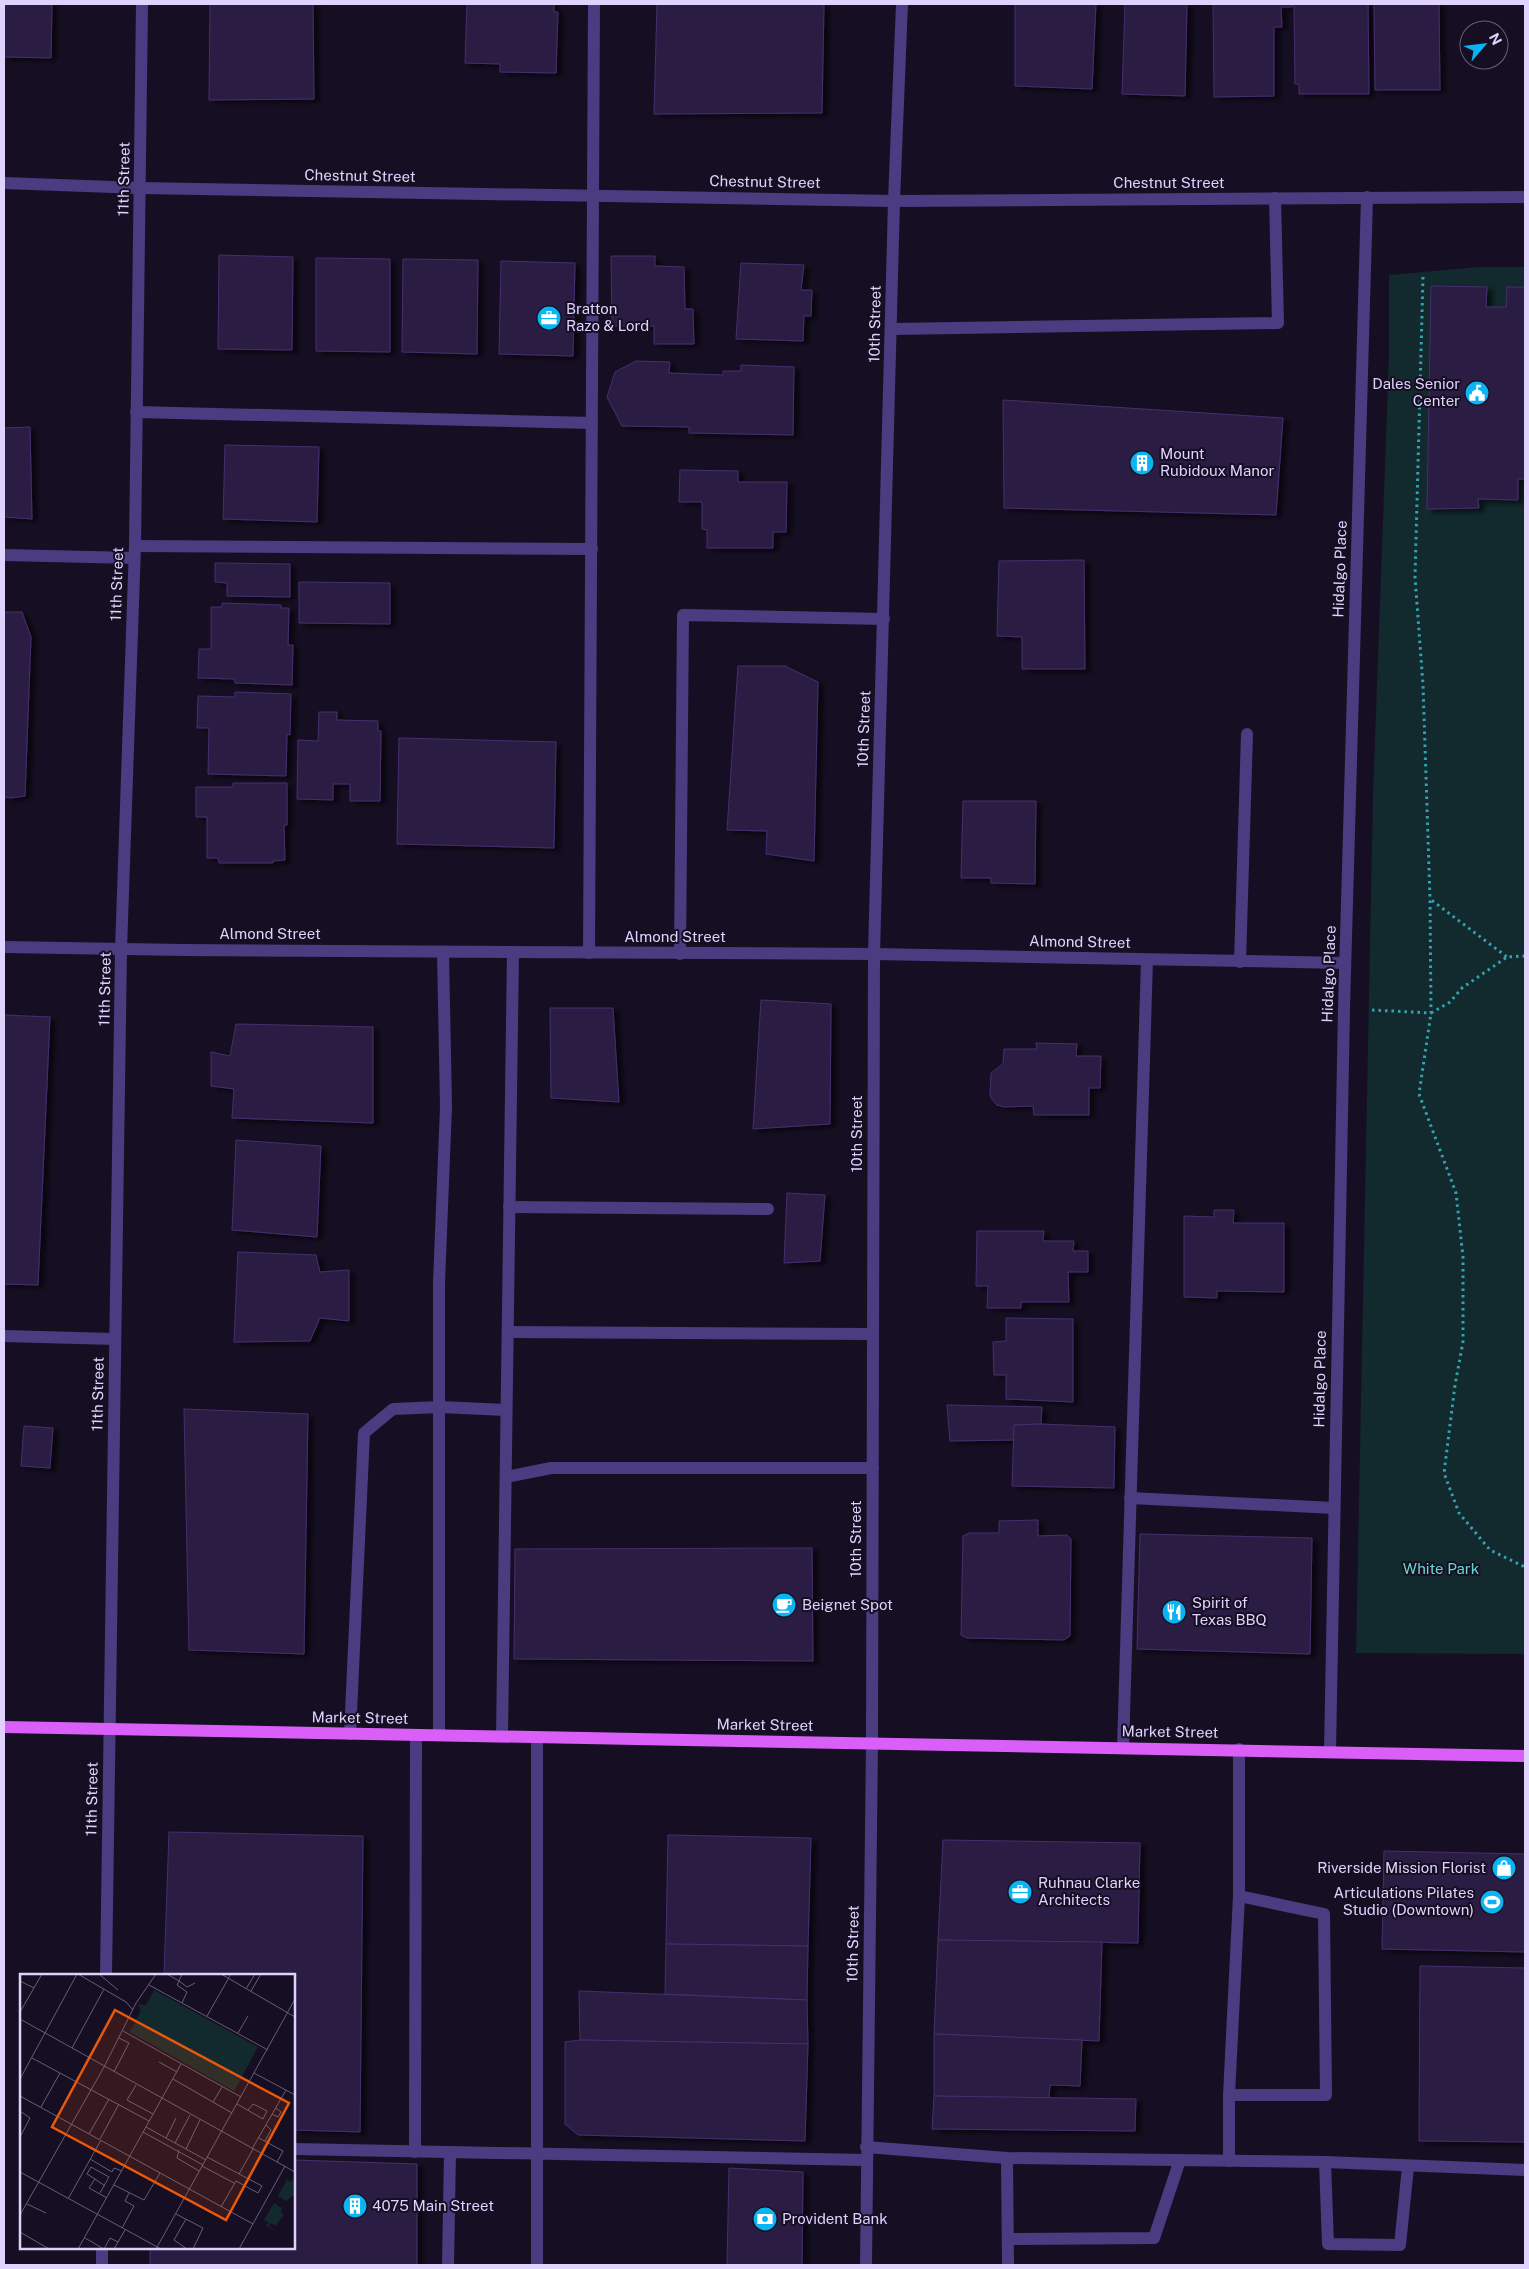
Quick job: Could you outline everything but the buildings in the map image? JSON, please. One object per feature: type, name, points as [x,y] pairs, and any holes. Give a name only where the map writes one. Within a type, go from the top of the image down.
[{"type":"main road","name":"Market Street","points":[[4,1727],[416,1736],[1240,1749],[1525,1756]]},
{"type":"street","name":"11th Street","points":[[106,1974],[122,950],[135,552],[142,4]]},
{"type":"street","points":[[589,953],[594,4]]},
{"type":"street","name":"10th Street","points":[[866,2265],[872,1743],[874,954],[894,201],[902,4]]},
{"type":"street","name":"Chestnut Street","points":[[4,183],[140,188],[894,201],[1525,197]]},
{"type":"street","name":"Hidalgo Place","points":[[1330,1751],[1345,963],[1367,197]]},
{"type":"street","points":[[892,329],[1278,323],[1275,198]]},
{"type":"street","points":[[136,412],[592,423]]},
{"type":"street","points":[[4,555],[135,552],[592,549]]},
{"type":"street","points":[[680,954],[683,615],[884,619]]},
{"type":"street","points":[[1240,962],[1247,734]]},
{"type":"street","name":"Almond Street","points":[[4,947],[122,950],[874,954],[1345,963]]},
{"type":"street","points":[[439,1735],[440,1283],[446,1107],[443,952]]},
{"type":"street","points":[[502,1736],[513,952]]},
{"type":"street","points":[[1122,1748],[1148,960]]},
{"type":"street","points":[[509,1208],[768,1209]]},
{"type":"street","points":[[508,1332],[873,1334]]},
{"type":"street","points":[[4,1336],[115,1339]]},
{"type":"street","points":[[350,1734],[364,1433],[393,1409],[440,1407],[506,1410]]},
{"type":"street","points":[[506,1477],[550,1468],[873,1468]]},
{"type":"street","points":[[1130,1498],[1334,1508]]},
{"type":"street","points":[[415,2152],[416,1736]]},
{"type":"street","points":[[536,1738],[537,2265]]},
{"type":"street","points":[[1229,2161],[1229,2095],[1239,1896],[1240,1749]]},
{"type":"street","points":[[1229,2095],[1326,2096],[1324,1914],[1239,1896]]},
{"type":"street","points":[[866,2147],[1006,2158],[1325,2162],[1408,2167],[1525,2170]]},
{"type":"street","points":[[295,2150],[866,2160]]},
{"type":"street","points":[[448,2265],[450,2152]]},
{"type":"street","points":[[1006,2158],[1008,2265]]},
{"type":"street","points":[[1008,2239],[1154,2238],[1180,2160]]},
{"type":"street","points":[[1325,2162],[1328,2244],[1400,2245],[1408,2167]]},
{"type":"street","points":[[102,2249],[102,2265]]},
{"type":"path","points":[[1423,277],[1415,577],[1423,684],[1430,899],[1431,1013],[1418,1094],[1456,1192],[1463,1258],[1463,1342],[1455,1385],[1444,1472],[1458,1513],[1490,1550],[1525,1567]]},
{"type":"path","points":[[1430,899],[1507,957]]},
{"type":"path","points":[[1344,1008],[1431,1013],[1450,1002],[1462,988],[1507,957],[1525,956]]},
{"type":"green space","name":"White Park","points":[[1480,267],[1525,267],[1525,1654],[1356,1653],[1373,795],[1389,356],[1389,275]]},
{"type":"place","name":"Bratton Razo & Lord","points":[[549,318]]},
{"type":"place","name":"Dales Senior Center","points":[[1477,393]]},
{"type":"place","name":"Mount Rubidoux Manor","points":[[1142,463]]},
{"type":"place","name":"Beignet Spot","points":[[784,1605]]},
{"type":"place","name":"Spirit of Texas BBQ","points":[[1174,1612]]},
{"type":"place","name":"Riverside Mission Florist","points":[[1504,1868]]},
{"type":"place","name":"Ruhnau Clarke Architects","points":[[1020,1892]]},
{"type":"place","name":"Articulations Pilates Studio (Downtown)","points":[[1492,1902]]},
{"type":"place","name":"4075 Main Street","points":[[355,2206]]},
{"type":"place","name":"Provident Bank","points":[[765,2219]]}]
